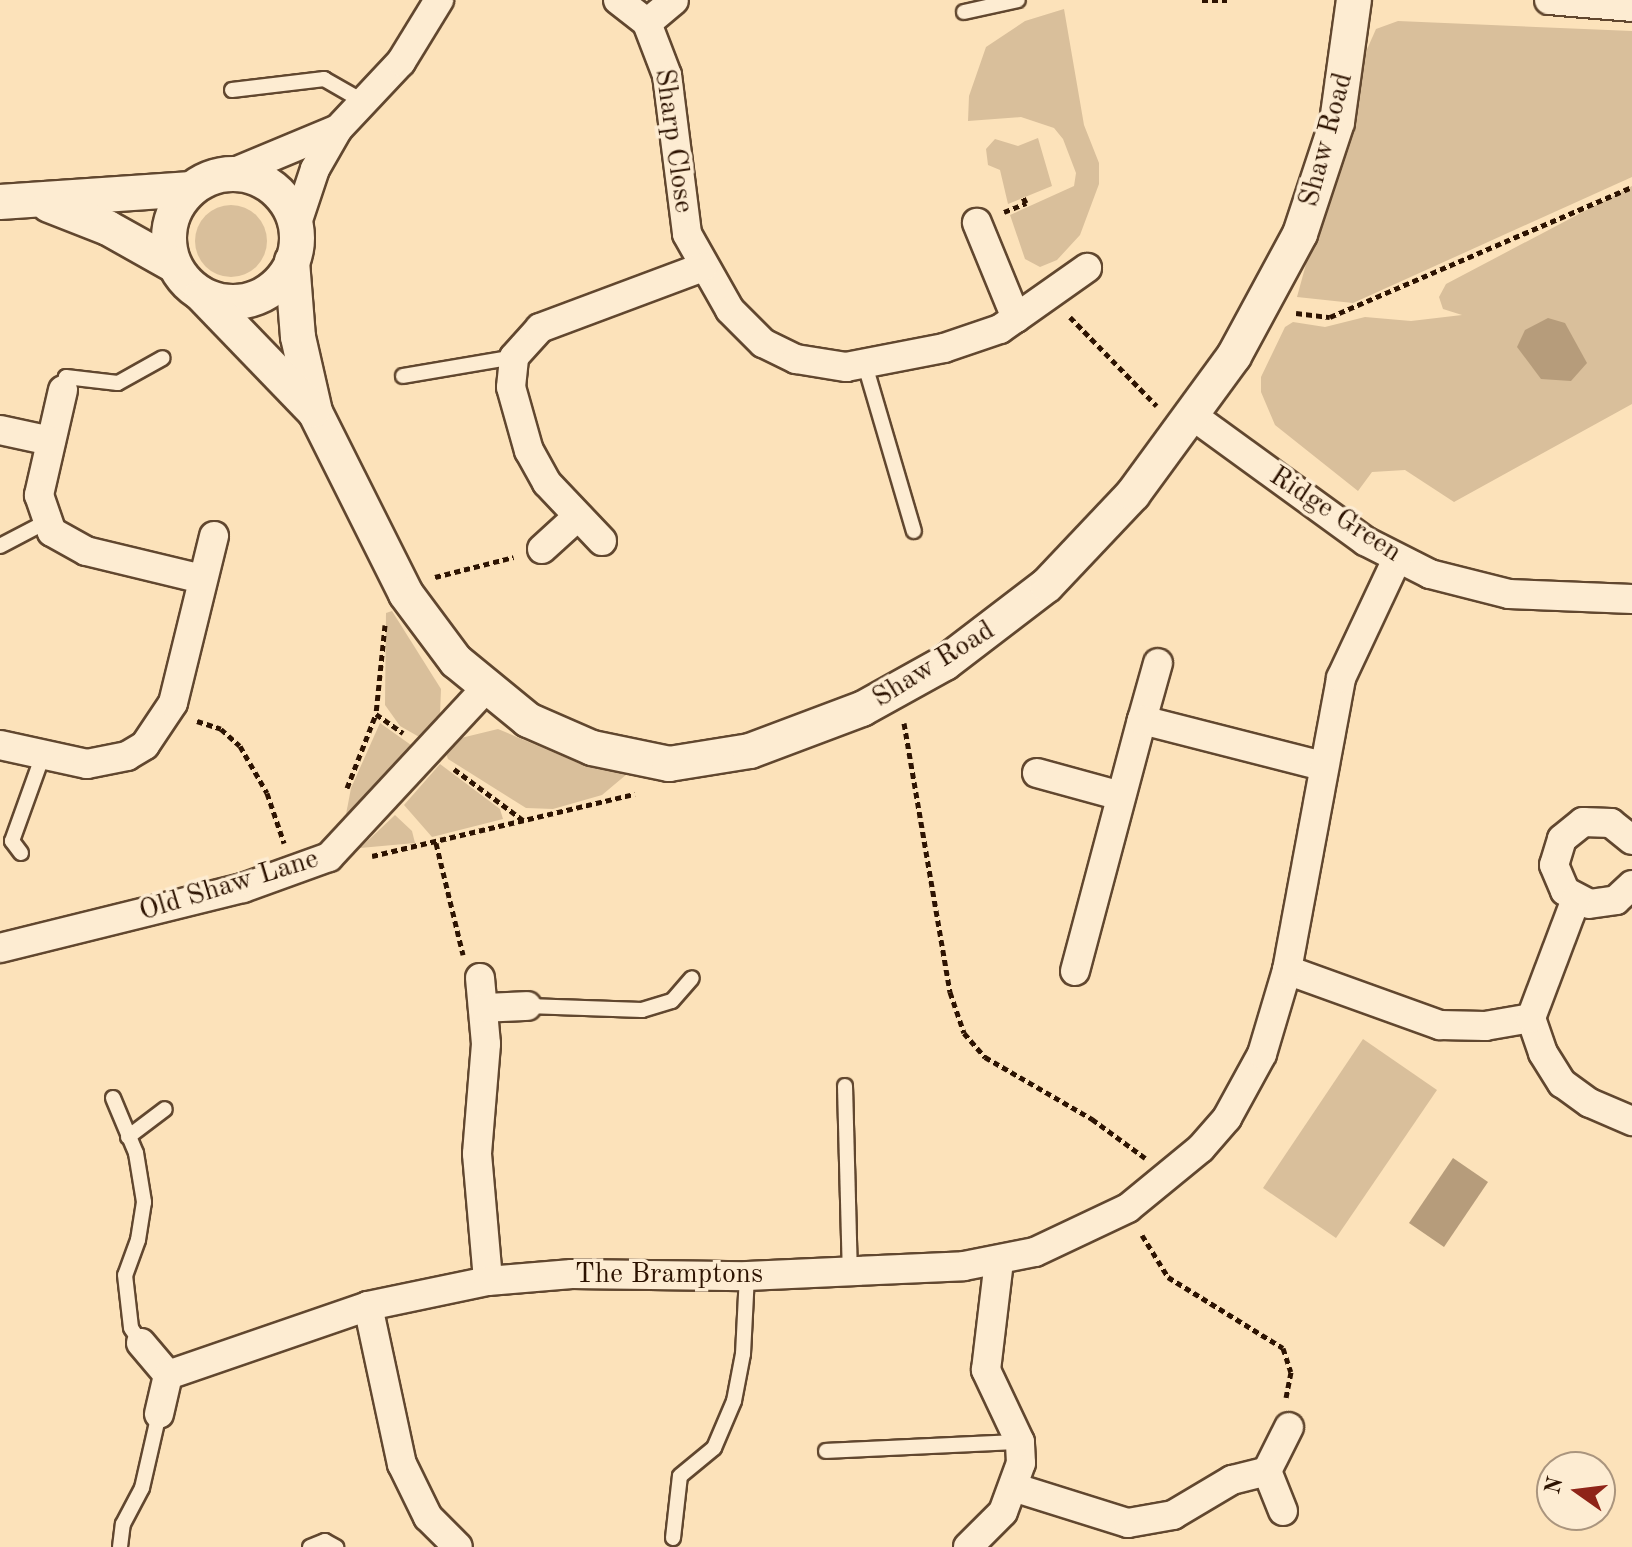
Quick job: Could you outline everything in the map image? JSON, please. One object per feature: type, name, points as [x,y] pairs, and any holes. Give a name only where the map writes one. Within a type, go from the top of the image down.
[{"type":"street","points":[[37,201],[98,223],[174,265],[202,295],[222,302],[263,295],[294,245],[315,169],[338,129],[401,62],[439,0]]},
{"type":"street","points":[[618,0],[647,23],[674,0]]},
{"type":"street","name":"Shaw Road","points":[[294,245],[298,337],[315,412],[406,594],[444,647],[485,689],[550,732],[670,774],[778,743],[898,691],[988,634],[1058,575],[1133,494],[1181,406],[1266,301],[1300,234],[1329,151],[1354,0]]},
{"type":"street","points":[[1549,0],[1632,7]]},
{"type":"street","name":"Sharp Close","points":[[647,23],[667,75],[680,205],[703,267],[741,324],[763,343],[810,363],[865,365],[964,342],[1016,318],[1053,296],[1087,268]]},
{"type":"street","points":[[0,202],[192,189],[338,129]]},
{"type":"street","points":[[230,174],[263,182],[277,192],[294,245]]},
{"type":"street","points":[[174,265],[170,224],[192,189]]},
{"type":"street","points":[[977,223],[1016,318]]},
{"type":"street","points":[[602,541],[577,517],[537,468],[522,435],[511,387],[514,357],[540,328],[703,267]]},
{"type":"street","name":"Shaw Road","points":[[202,295],[315,412]]},
{"type":"street","points":[[63,390],[39,495],[46,522],[73,546],[203,579]]},
{"type":"street","name":"Ridge Green","points":[[1181,406],[1309,503],[1397,559],[1466,585],[1509,594],[1632,599]]},
{"type":"street","points":[[0,430],[51,441]]},
{"type":"street","points":[[542,549],[577,517]]},
{"type":"street","points":[[0,745],[87,764],[127,756],[145,745],[169,714],[214,536]]},
{"type":"street","name":"The Bramptons","points":[[168,1375],[368,1306],[488,1281],[572,1274],[747,1276],[850,1273],[999,1261],[1066,1240],[1128,1208],[1201,1148],[1247,1087],[1275,1022],[1323,766],[1353,645],[1397,559]]},
{"type":"street","points":[[1075,971],[1158,663]]},
{"type":"street","name":"Old Shaw Lane","points":[[0,948],[292,874],[343,847],[485,689]]},
{"type":"street","points":[[1142,720],[1323,766]]},
{"type":"street","points":[[1037,773],[1121,796]]},
{"type":"street","points":[[1632,840],[1611,823],[1597,820],[1583,822],[1562,839],[1554,865],[1565,891],[1576,899],[1603,904],[1632,885]]},
{"type":"street","points":[[1576,899],[1531,1018],[1543,1053],[1562,1083],[1590,1103],[1632,1121]]},
{"type":"street","points":[[1287,970],[1440,1025],[1485,1026],[1531,1018]]},
{"type":"street","points":[[480,978],[486,1044],[477,1154],[488,1281]]},
{"type":"street","points":[[483,1008],[527,1006]]},
{"type":"street","points":[[968,1547],[1003,1512],[1016,1488],[1020,1442],[986,1370],[999,1261]]},
{"type":"street","points":[[368,1306],[402,1464],[413,1492],[446,1543]]},
{"type":"street","points":[[141,1343],[168,1375],[159,1414]]},
{"type":"street","points":[[1283,1511],[1267,1471],[1289,1427]]},
{"type":"street","points":[[1016,1488],[1128,1523],[1173,1515],[1232,1480],[1267,1471]]},
{"type":"lane","points":[[964,12],[1018,0]]},
{"type":"lane","points":[[232,90],[324,79],[364,102]]},
{"type":"lane","points":[[403,376],[514,357]]},
{"type":"lane","points":[[63,390],[66,377],[118,383],[163,358]]},
{"type":"lane","points":[[865,365],[914,531]]},
{"type":"lane","points":[[0,546],[46,522]]},
{"type":"lane","points":[[21,853],[12,841],[43,755]]},
{"type":"lane","points":[[527,1006],[642,1010],[672,1001],[692,978]]},
{"type":"lane","points":[[845,1086],[850,1273]]},
{"type":"lane","points":[[113,1098],[128,1137],[144,1202],[124,1296],[141,1343]]},
{"type":"lane","points":[[128,1137],[165,1109]]},
{"type":"lane","points":[[673,1538],[680,1476],[714,1448],[734,1401],[743,1354],[747,1276]]},
{"type":"lane","points":[[120,1547],[123,1524],[142,1488],[159,1414]]},
{"type":"lane","points":[[826,1451],[1020,1442]]},
{"type":"lane","points":[[310,1547],[325,1541],[336,1547]]},
{"type":"path","points":[[1202,0],[1227,0]]},
{"type":"path","points":[[1266,301],[1288,311],[1330,317],[1632,187]]},
{"type":"path","points":[[1053,296],[1134,388],[1161,408],[1181,406]]},
{"type":"path","points":[[406,594],[428,579],[542,549]]},
{"type":"path","points":[[898,691],[950,992],[964,1033],[985,1057],[1092,1119],[1141,1154],[1165,1179]]},
{"type":"path","points":[[169,714],[221,729],[240,746],[267,793],[292,874]]},
{"type":"path","points":[[376,714],[336,827],[343,847],[360,858],[436,843],[670,774]]},
{"type":"path","points":[[436,843],[469,979],[480,978]]},
{"type":"path","points":[[1128,1208],[1168,1277],[1283,1348],[1291,1372],[1286,1397],[1289,1427]]},
{"type":"shaded area","points":[[1064,9],[1084,125],[1099,163],[1099,184],[1080,235],[1057,260],[1040,267],[1025,259],[1010,215],[1074,186],[1076,173],[1063,139],[1054,128],[1021,117],[968,121],[969,96],[986,47],[1025,21]]},
{"type":"shaded area","points":[[1398,21],[1632,31],[1632,177],[1353,303],[1297,297],[1361,63],[1376,29]]},
{"type":"shaded area","points":[[1038,138],[1052,186],[1008,204],[1000,170],[988,165],[986,149],[995,139],[1018,146]]},
{"type":"shaded area","points":[[1632,186],[1632,404],[1454,502],[1405,470],[1372,472],[1358,491],[1275,425],[1261,392],[1261,377],[1285,327],[1293,322],[1325,327],[1365,317],[1411,321],[1462,315],[1443,309],[1439,297],[1446,284]]},
{"type":"shaded area","points":[[231,205],[251,211],[261,221],[267,241],[261,261],[251,271],[231,277],[211,271],[201,261],[195,241],[201,221],[211,211]]},
{"type":"shaded area","points":[[1548,318],[1565,323],[1587,363],[1571,381],[1541,379],[1517,347],[1525,330]]},
{"type":"shaded area","points":[[392,611],[441,689],[440,715],[421,738],[400,726],[385,705],[386,613]]},
{"type":"shaded area","points":[[380,723],[411,745],[411,751],[344,825],[351,788]]},
{"type":"shaded area","points":[[498,729],[583,765],[627,774],[602,795],[553,809],[526,808],[448,759],[446,753],[461,738]]},
{"type":"shaded area","points":[[440,764],[500,809],[503,819],[432,837],[404,805]]},
{"type":"shaded area","points":[[395,815],[412,831],[415,843],[360,848]]},
{"type":"shaded area","points":[[1363,1039],[1437,1090],[1336,1238],[1263,1188]]},
{"type":"shaded area","points":[[1453,1158],[1488,1182],[1444,1247],[1409,1223]]}]
